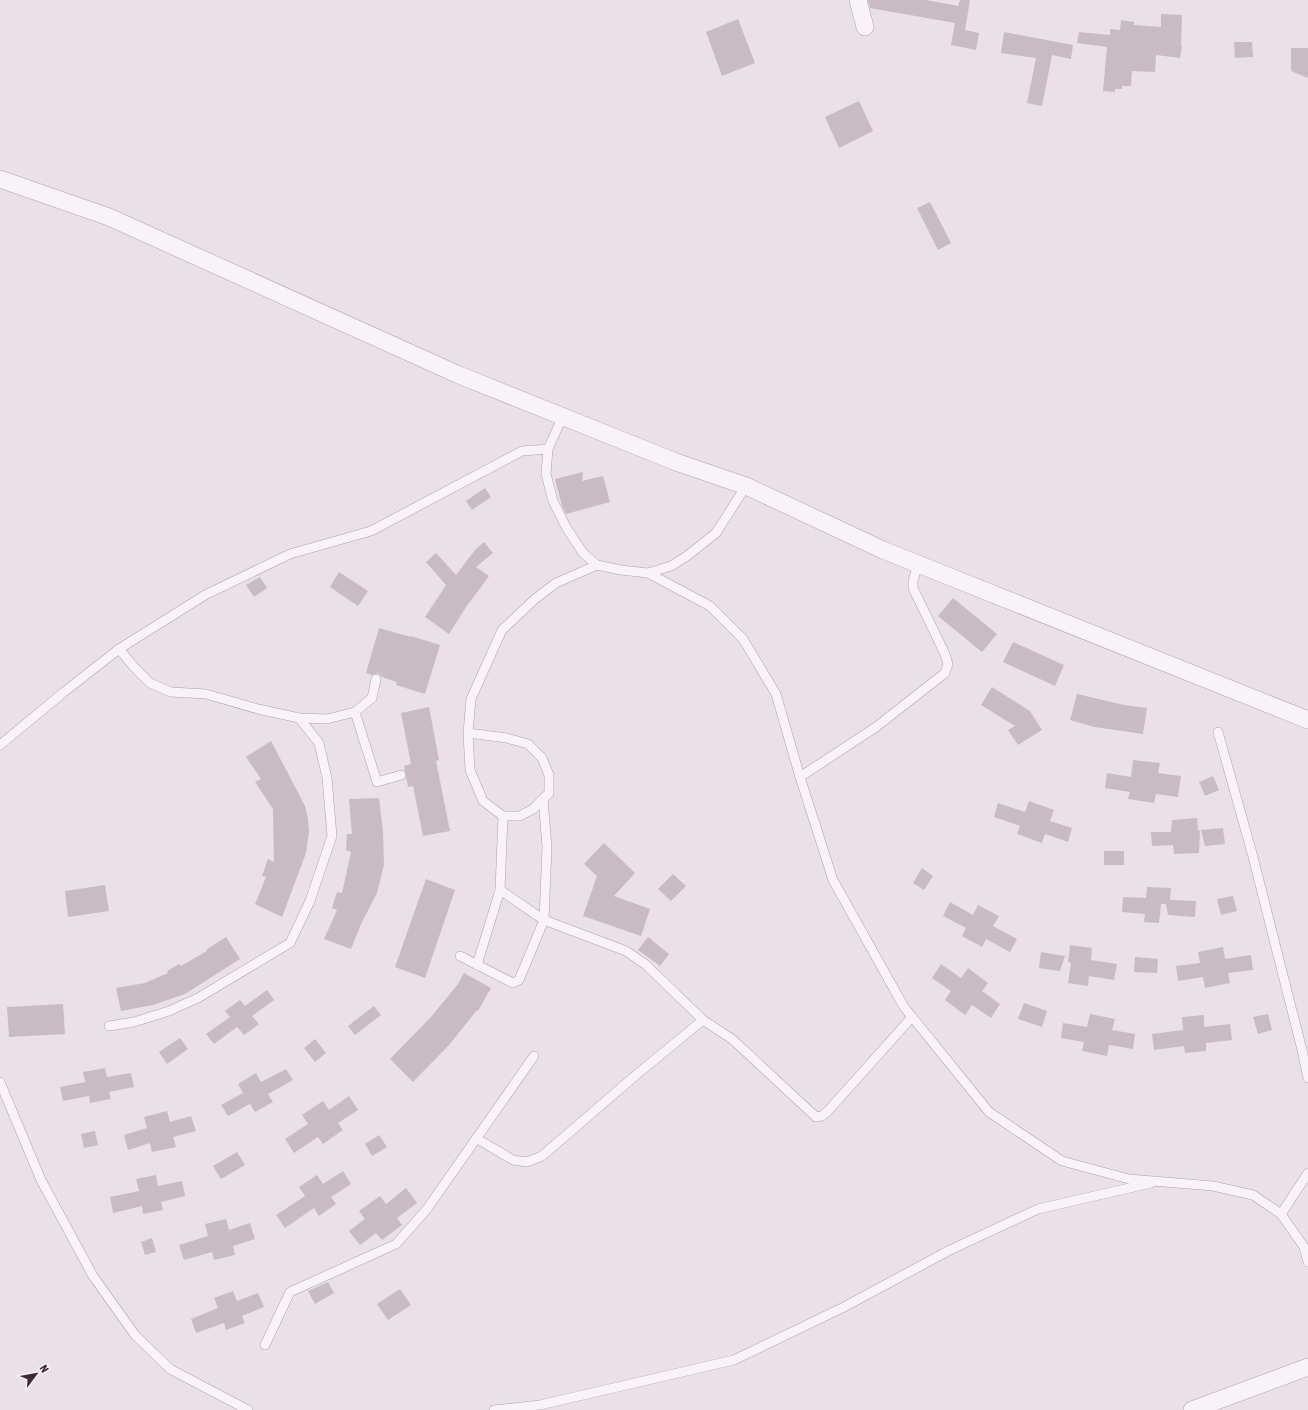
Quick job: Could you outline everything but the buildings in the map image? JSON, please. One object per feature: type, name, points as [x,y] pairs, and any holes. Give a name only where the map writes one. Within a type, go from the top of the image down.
[{"type":"street","points":[[858,0],[865,27]]},
{"type":"street","points":[[0,179],[109,217],[459,375],[676,462],[746,486],[883,550],[1308,720]]},
{"type":"street","points":[[1192,1410],[1308,1367]]},
{"type":"lane","points":[[563,416],[548,449],[546,474],[554,501],[566,526],[583,553],[597,565],[621,570],[648,573],[710,606],[743,639],[776,694],[800,777],[833,880],[904,1007],[989,1112],[1062,1161],[1129,1179],[1213,1186],[1253,1195],[1281,1214],[1304,1247],[1308,1262]]},
{"type":"lane","points":[[0,745],[64,692],[120,649],[205,595],[290,554],[371,531],[522,451],[548,449]]},
{"type":"lane","points":[[648,573],[671,566],[687,556],[716,533],[746,486]]},
{"type":"lane","points":[[800,777],[876,728],[945,673],[948,664],[945,654],[913,588],[913,581],[918,564]]},
{"type":"lane","points":[[468,733],[507,738],[528,744],[542,758],[549,775],[549,793],[532,809],[520,816],[503,816],[483,801],[470,770],[468,733],[472,699],[502,630],[535,599],[556,583],[597,565]]},
{"type":"lane","points":[[120,649],[134,668],[150,684],[171,692],[206,694],[258,709],[299,718],[327,719],[355,712],[372,698],[376,679]]},
{"type":"lane","points":[[355,712],[377,782],[401,775]]},
{"type":"lane","points":[[109,1026],[134,1022],[169,1011],[198,998],[290,943],[310,901],[332,836],[327,778],[319,743],[299,718]]},
{"type":"lane","points":[[1218,732],[1254,861],[1308,1078]]},
{"type":"lane","points":[[460,956],[513,982],[517,982],[519,980],[544,920],[547,847],[543,799]]},
{"type":"lane","points":[[477,965],[500,890],[503,816]]},
{"type":"lane","points":[[500,890],[544,920],[626,951],[645,964],[703,1020],[732,1039],[816,1117],[822,1116],[828,1111],[912,1017]]},
{"type":"lane","points":[[476,1138],[513,1160],[527,1162],[542,1156],[636,1075],[703,1020]]},
{"type":"lane","points":[[265,1346],[290,1292],[396,1244],[427,1209],[534,1056]]},
{"type":"lane","points":[[0,1082],[41,1180],[89,1270],[135,1335],[170,1370],[248,1410]]},
{"type":"lane","points":[[1281,1214],[1308,1173]]},
{"type":"lane","points":[[494,1410],[540,1405],[734,1360],[844,1307],[948,1251],[1038,1209],[1160,1181]]}]
